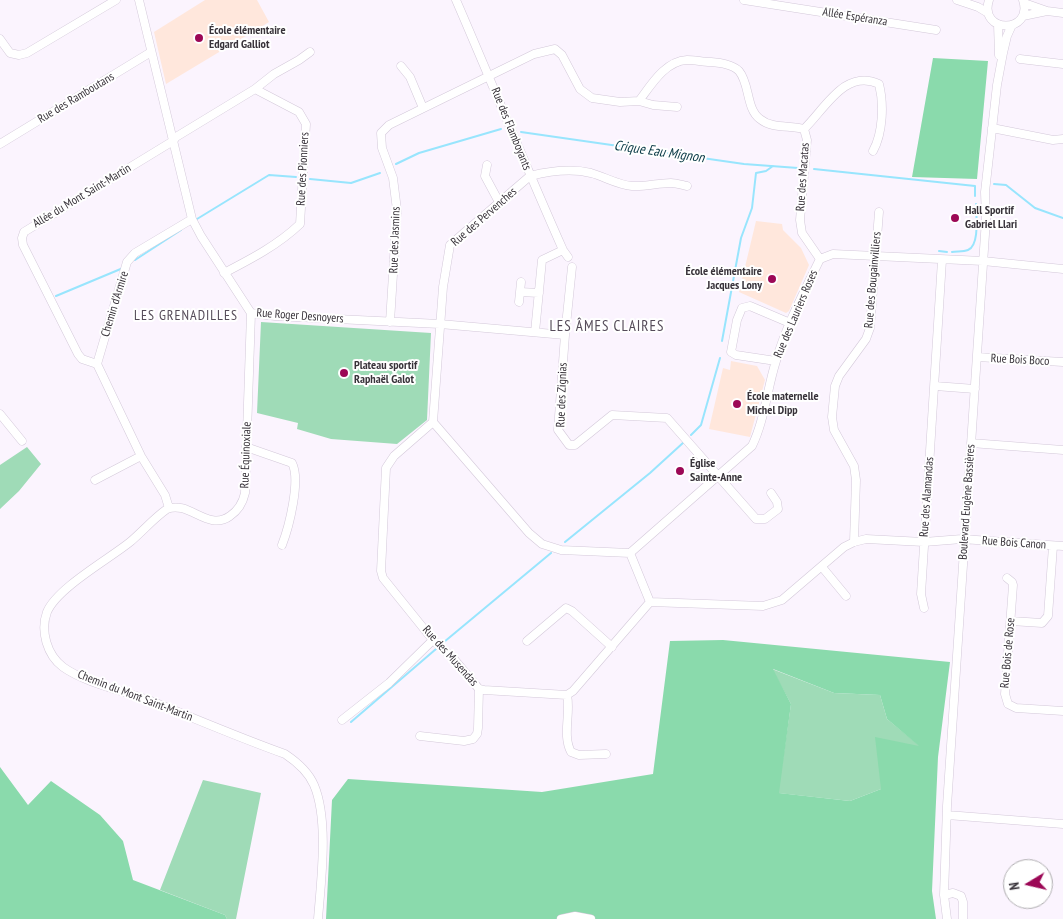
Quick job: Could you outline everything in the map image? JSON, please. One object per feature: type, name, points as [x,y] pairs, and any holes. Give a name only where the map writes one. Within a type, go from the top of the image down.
[{"type":"street","points":[[0,39],[10,54],[27,53],[113,0]]},
{"type":"street","name":"Rue Roger Desnoyers","points":[[139,0],[192,219],[200,236],[251,313],[275,316],[440,324],[565,335]]},
{"type":"street","name":"Rue des Flamboyants","points":[[456,0],[490,76],[562,250],[568,257]]},
{"type":"street","name":"Allée Espéranza","points":[[744,0],[936,30]]},
{"type":"street","points":[[957,0],[978,6],[988,12]]},
{"type":"street","points":[[989,0],[988,12],[991,19],[1005,26],[1019,21],[1022,16],[1023,1],[1047,11],[1063,13]]},
{"type":"street","points":[[1022,16],[1047,11]]},
{"type":"street","name":"Boulevard Eugène Bassières","points":[[948,919],[944,895],[947,815],[986,219],[984,192],[997,85],[1000,36],[998,24]]},
{"type":"street","name":"Boulevard Eugène Bassières","points":[[997,85],[1003,53],[1012,25]]},
{"type":"street","points":[[490,76],[534,54],[555,49],[562,55],[580,88],[592,98],[620,102],[639,100],[653,105],[677,107]]},
{"type":"street","name":"Rue des Ramboutans","points":[[0,144],[151,52]]},
{"type":"street","points":[[173,141],[176,137],[255,89],[274,74],[300,60],[310,52]]},
{"type":"street","points":[[1020,59],[1063,64]]},
{"type":"street","name":"Rue des Macatas","points":[[639,100],[658,77],[672,65],[686,60],[730,65],[738,71],[744,80],[753,108],[759,119],[770,124],[794,126],[804,129],[807,140],[800,220],[802,233],[820,259]]},
{"type":"street","points":[[400,66],[410,77],[423,108]]},
{"type":"street","name":"Rue des Jasmins","points":[[390,322],[397,210],[393,178],[382,148],[381,133],[389,125],[490,76]]},
{"type":"street","points":[[804,129],[837,92],[847,84],[863,80],[872,81],[879,84],[882,97],[879,140],[873,151]]},
{"type":"street","name":"Rue des Pionniers","points":[[224,273],[288,236],[300,224],[306,124],[299,112],[255,89]]},
{"type":"street","points":[[992,128],[1053,140],[1063,139]]},
{"type":"street","points":[[1053,140],[1063,146]]},
{"type":"street","name":"Allée du Mont Saint-Martin","points":[[97,364],[82,359],[78,354],[23,245],[22,235],[26,230],[173,141]]},
{"type":"street","points":[[487,165],[485,176],[499,202]]},
{"type":"street","name":"Rue des Pervenches","points":[[433,422],[443,287],[450,245],[530,176],[569,170],[592,174],[625,185],[644,186],[672,183],[686,186]]},
{"type":"street","name":"Rue des Bougainvilliers","points":[[854,542],[856,480],[854,466],[834,430],[832,417],[835,386],[839,376],[866,339],[870,328],[879,212]]},
{"type":"street","name":"Chemin d'Armire","points":[[97,364],[127,262],[135,254],[192,219]]},
{"type":"street","points":[[536,332],[542,260],[562,250]]},
{"type":"street","name":"Rue des Lauriers Roses","points":[[630,554],[752,446],[758,434],[776,361],[790,323],[820,259],[833,254],[983,261],[1063,269]]},
{"type":"street","name":"Rue des Alamandas","points":[[924,608],[921,594],[942,260]]},
{"type":"street","points":[[565,335],[572,267]]},
{"type":"street","points":[[519,302],[521,282]]},
{"type":"street","points":[[520,292],[539,293]]},
{"type":"street","points":[[776,361],[736,355],[731,352],[737,320],[742,308],[750,306],[790,323]]},
{"type":"street","name":"Rue Équinoxiale","points":[[169,508],[180,508],[210,520],[219,520],[229,517],[239,508],[243,500],[251,313]]},
{"type":"street","name":"Rue des Zignias","points":[[565,335],[558,430],[569,445],[575,445],[612,415],[664,418],[670,420],[719,476]]},
{"type":"street","name":"Rue Bois Boco","points":[[977,356],[1063,362]]},
{"type":"street","points":[[97,364],[141,456],[164,495],[169,508]]},
{"type":"street","points":[[934,386],[975,389]]},
{"type":"street","points":[[0,414],[22,441]]},
{"type":"street","points":[[433,422],[529,533],[542,544],[561,550],[630,554],[650,602]]},
{"type":"street","name":"Rue des Musendas","points":[[433,422],[394,456],[386,468],[381,571],[383,578],[410,609],[433,640],[453,658],[479,688],[484,690],[567,695]]},
{"type":"street","points":[[971,443],[1063,450]]},
{"type":"street","points":[[246,447],[292,463],[295,468],[290,524],[282,545]]},
{"type":"street","points":[[95,480],[141,456]]},
{"type":"street","points":[[719,476],[756,519],[765,519],[778,509],[777,502],[771,493]]},
{"type":"street","name":"Chemin du Mont Saint-Martin","points":[[169,508],[130,543],[95,567],[56,599],[48,612],[45,622],[46,641],[52,656],[62,666],[79,676],[285,754],[300,765],[313,783],[318,798],[322,826],[318,919]]},
{"type":"street","points":[[650,602],[763,606],[782,600],[844,547],[854,542],[866,539],[924,542],[965,540]]},
{"type":"street","name":"Rue Bois Canon","points":[[965,540],[1063,546]]},
{"type":"street","points":[[1011,621],[1042,623],[1048,616],[1053,546]]},
{"type":"street","points":[[822,567],[846,596]]},
{"type":"street","name":"Rue Bois de Rose","points":[[1007,578],[1013,585],[1005,694],[1008,704],[1016,708],[1063,711]]},
{"type":"street","points":[[606,754],[579,755],[570,752],[568,739],[569,704],[567,695],[573,691],[650,602]]},
{"type":"street","points":[[527,641],[566,608],[572,611],[612,647]]},
{"type":"street","points":[[342,720],[389,683],[433,640]]},
{"type":"street","points":[[420,736],[464,741],[473,739],[477,734],[478,728],[479,688]]},
{"type":"street","points":[[947,815],[1063,824]]},
{"type":"street","points":[[944,895],[953,893],[961,896],[963,919]]},
{"type":"street","points":[[561,919],[576,916],[591,919]]},
{"type":"shaded area","name":"École élémentaire Edgard Galliot","points":[[205,0],[257,0],[269,22],[166,84],[154,32]]},
{"type":"shaded area","name":"École élémentaire Jacques Lony","points":[[756,221],[782,224],[783,230],[801,248],[809,265],[789,311],[786,313],[739,292]]},
{"type":"shaded area","name":"École maternelle Michel Dipp","points":[[731,361],[757,366],[765,380],[750,437],[709,429],[723,368],[730,370]]},
{"type":"green space","points":[[933,58],[988,61],[977,179],[912,177]]},
{"type":"green space","name":"Plateau sportif Raphaël Galot","points":[[261,322],[431,333],[427,420],[397,444],[331,439],[297,429],[298,423],[257,413]]},
{"type":"green space","points":[[27,447],[41,464],[19,491],[0,509],[0,465]]},
{"type":"green space","points":[[723,640],[950,662],[938,757],[932,891],[936,919],[326,919],[332,800],[348,779],[542,792],[653,774],[670,641]],"holes":[[[773,669],[834,693],[880,695],[887,719],[919,746],[875,737],[881,789],[850,801],[779,793],[791,704]]]},
{"type":"green space","points":[[772,669],[834,693],[880,695],[887,719],[920,746],[881,789],[850,801],[778,793],[791,704]]},
{"type":"green space","points":[[0,767],[28,805],[51,781],[100,815],[123,841],[133,880],[225,915],[227,919],[0,919]]},
{"type":"green space","points":[[203,780],[261,793],[236,919],[227,919],[225,915],[160,890]]},
{"type":"waterway","name":"Crique Eau Mignon","points":[[396,164],[419,153],[501,129]]},
{"type":"waterway","name":"Crique Eau Mignon","points":[[521,132],[744,164],[798,168]]},
{"type":"waterway","points":[[722,341],[741,238],[752,208],[756,173],[766,171],[773,166]]},
{"type":"waterway","name":"Crique Eau Mignon","points":[[814,169],[975,186],[975,196]]},
{"type":"waterway","name":"Crique Eau Mignon","points":[[310,179],[351,183],[380,173]]},
{"type":"waterway","name":"Crique Eau Mignon","points":[[197,219],[269,175],[296,177]]},
{"type":"waterway","name":"Crique Eau Mignon","points":[[994,184],[1006,185],[1035,208],[1063,218]]},
{"type":"waterway","points":[[952,252],[964,251],[972,247],[976,236],[976,204]]},
{"type":"waterway","name":"Crique Eau Mignon","points":[[135,260],[181,230]]},
{"type":"waterway","points":[[939,251],[947,252]]},
{"type":"waterway","name":"Crique Eau Mignon","points":[[56,296],[123,268]]},
{"type":"waterway","points":[[691,435],[701,425],[720,358]]},
{"type":"waterway","points":[[565,542],[650,473],[684,442]]},
{"type":"waterway","points":[[444,642],[551,553]]},
{"type":"waterway","points":[[351,722],[436,649]]},
{"type":"place","name":"École élémentaire Edgard Galliot","points":[[199,38]]},
{"type":"place","name":"Hall Sportif Gabriel Llari","points":[[955,218]]},
{"type":"place","name":"École élémentaire Jacques Lony","points":[[772,279]]},
{"type":"place","name":"Plateau sportif Raphaël Galot","points":[[344,373]]},
{"type":"place","name":"École maternelle Michel Dipp","points":[[737,404]]},
{"type":"place","name":"Église Sainte-Anne","points":[[680,471]]},
{"type":"district","name":"LES GRENADILLES","points":[[186,316]]},
{"type":"district","name":"LES ÂMES CLAIRES","points":[[607,327]]}]
